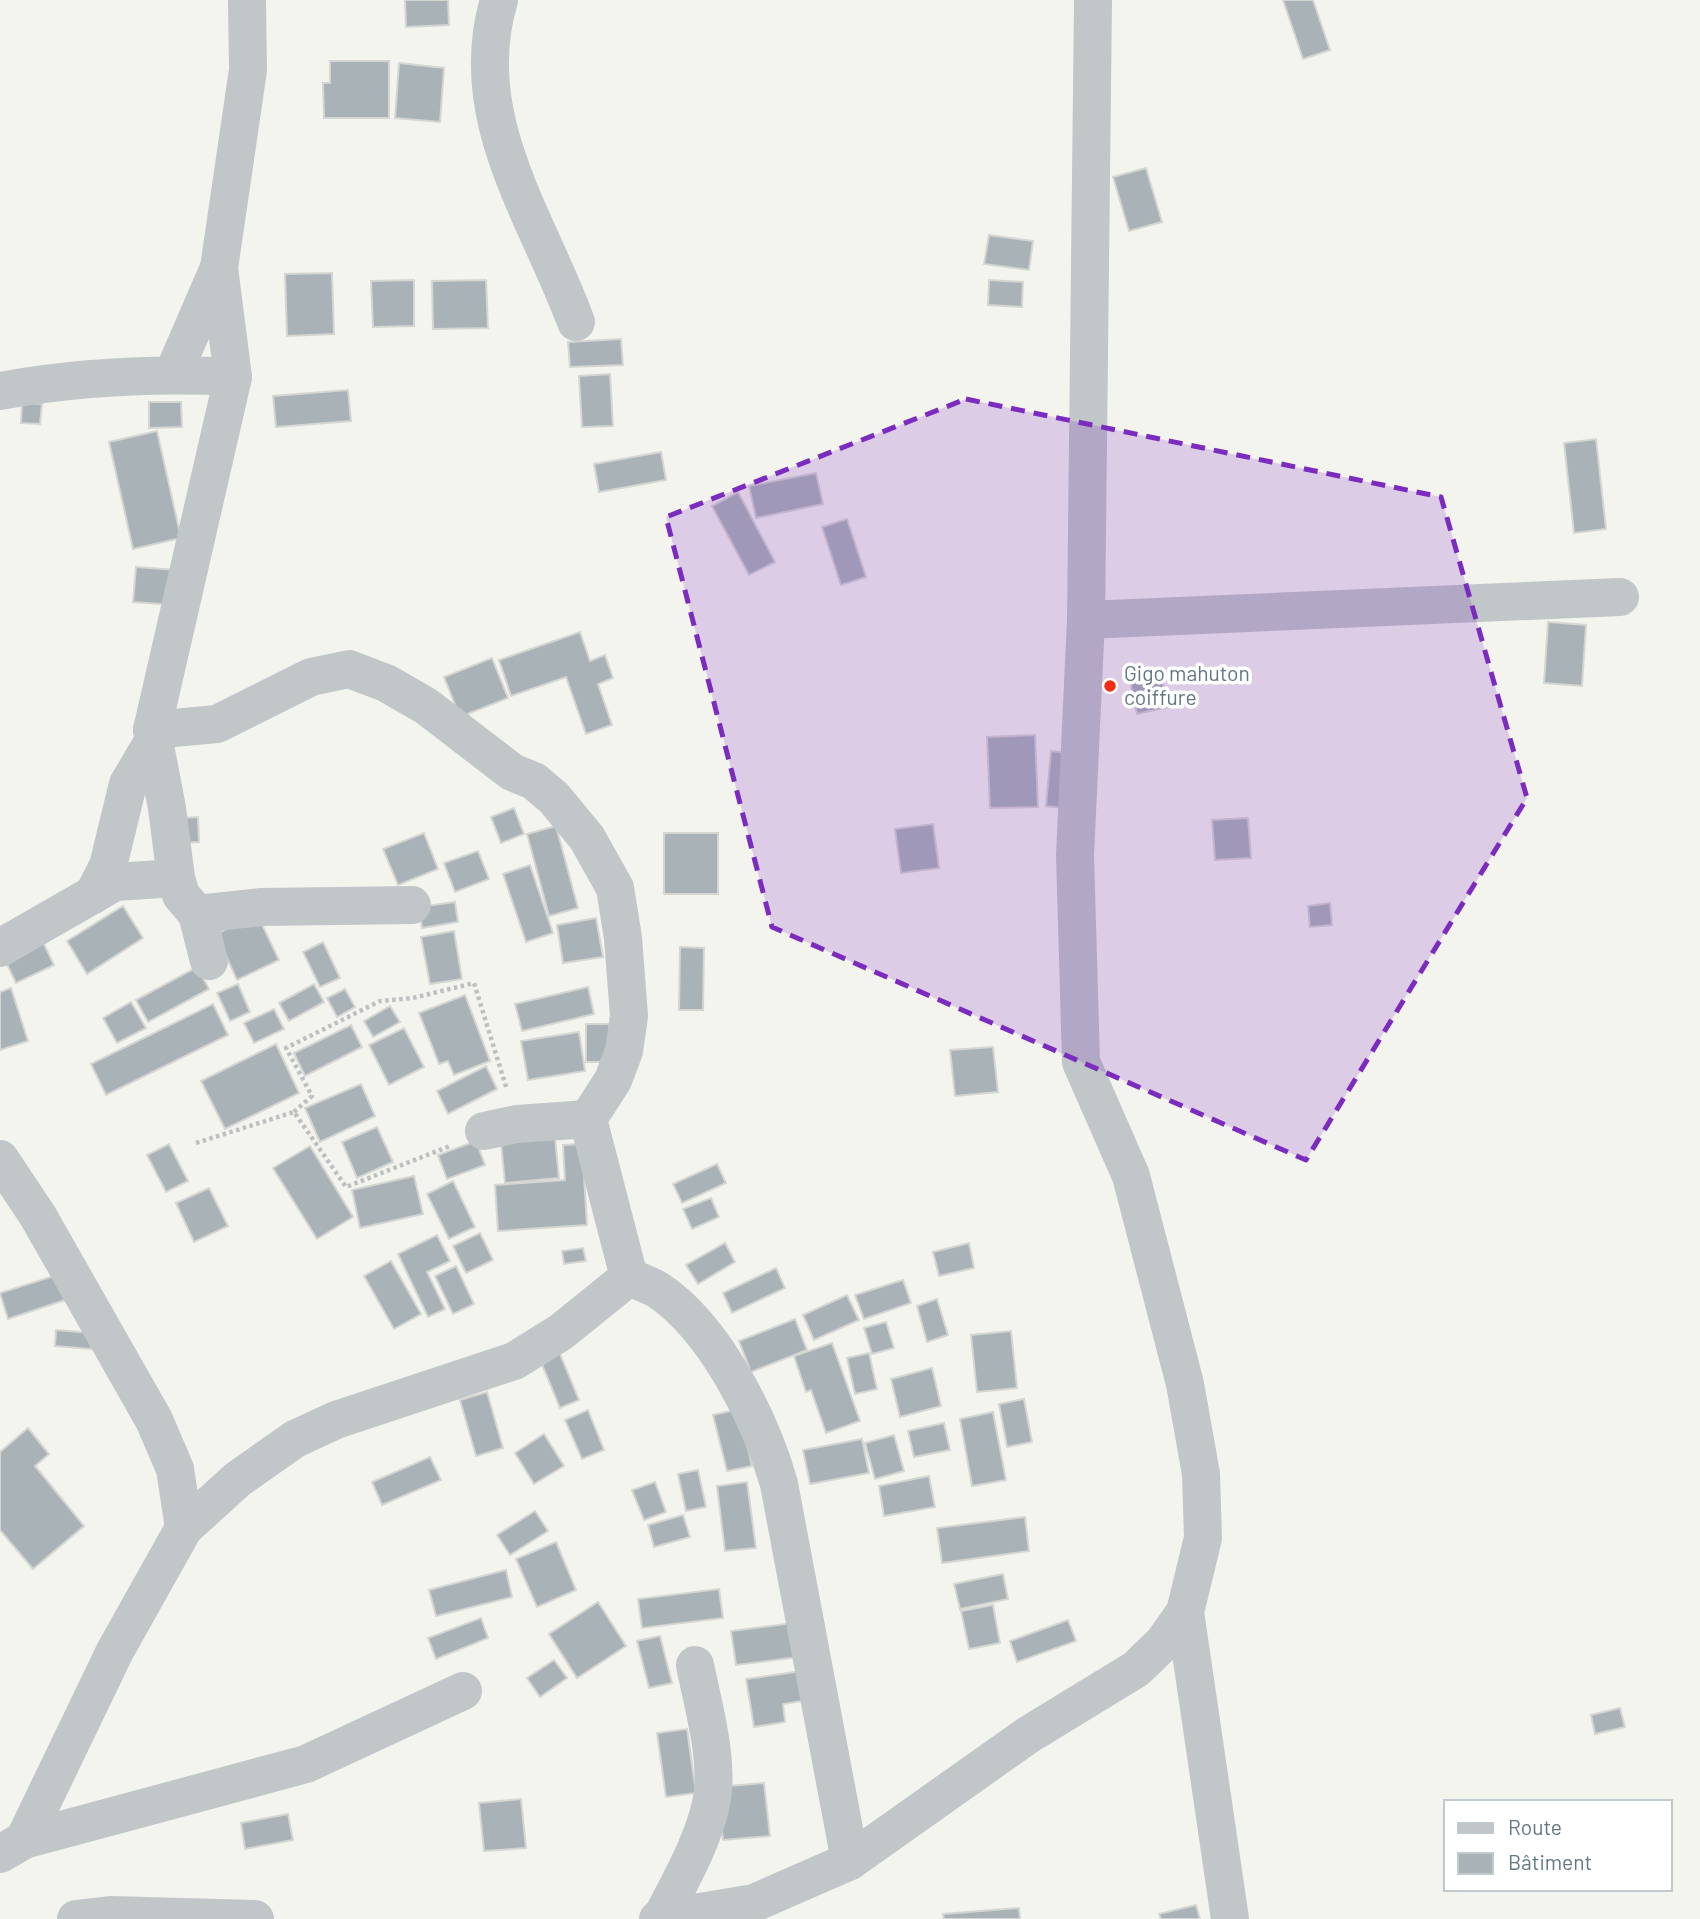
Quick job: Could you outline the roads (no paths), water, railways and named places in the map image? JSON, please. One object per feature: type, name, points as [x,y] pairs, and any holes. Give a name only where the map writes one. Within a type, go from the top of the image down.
[{"type":"street","points":[[173,374],[219,268],[248,70],[247,0]]},
{"type":"street","points":[[499,0],[487,71],[496,126],[522,200],[559,276],[576,322]]},
{"type":"street","points":[[660,1918],[754,1903],[850,1861],[1028,1735],[1136,1670],[1163,1643],[1185,1612],[1203,1538],[1201,1474],[1185,1384],[1131,1176],[1081,1062],[1075,855],[1086,620],[1093,0]]},
{"type":"street","points":[[93,895],[108,866],[128,784],[153,735],[233,377],[219,268]]},
{"type":"street","points":[[0,391],[61,380],[173,374],[233,377]]},
{"type":"street","points":[[1086,620],[1620,597]]},
{"type":"street","points":[[153,735],[217,724],[311,677],[349,669],[386,682],[426,706],[512,772],[534,781],[554,798],[587,838],[615,888],[623,937],[629,1016],[624,1051],[613,1080],[588,1119],[629,1277]]},
{"type":"street","points":[[153,735],[167,808],[176,878],[181,895],[197,914],[209,961]]},
{"type":"street","points":[[0,948],[115,882],[176,878]]},
{"type":"street","points":[[197,914],[261,907],[412,905]]},
{"type":"street","points":[[500,1127],[588,1119]]},
{"type":"street","points":[[0,1159],[38,1216],[154,1420],[175,1469],[184,1528]]},
{"type":"street","points":[[629,1277],[656,1289],[677,1305],[717,1353],[742,1393],[768,1448],[779,1484],[850,1861]]},
{"type":"street","points":[[12,1847],[115,1651],[184,1528],[238,1479],[295,1439],[336,1420],[514,1361],[561,1332],[629,1277]]},
{"type":"street","points":[[1185,1612],[1230,1919]]},
{"type":"street","points":[[660,1918],[702,1834],[711,1801],[711,1744],[695,1665]]},
{"type":"street","points":[[12,1847],[306,1764],[463,1691]]},
{"type":"street","points":[[76,1919],[110,1915],[255,1919]]},
{"type":"place","name":"Gigo mahuton coiffure","points":[[1110,686]]}]
